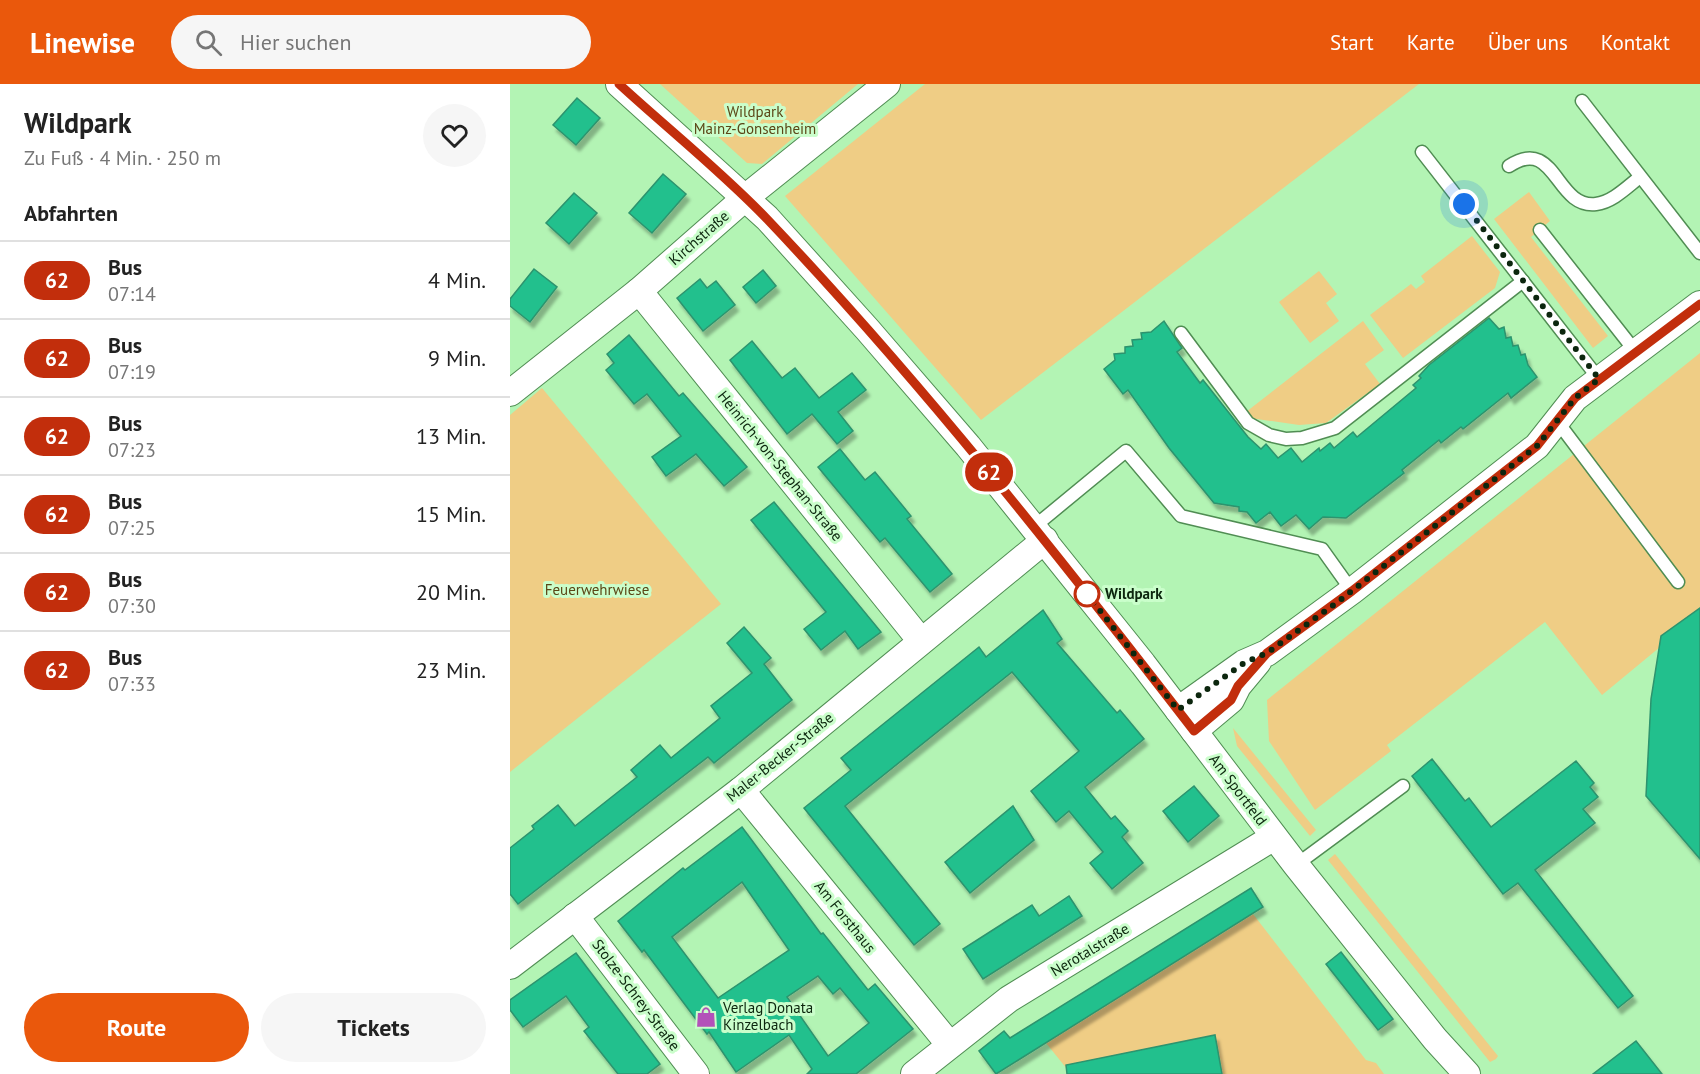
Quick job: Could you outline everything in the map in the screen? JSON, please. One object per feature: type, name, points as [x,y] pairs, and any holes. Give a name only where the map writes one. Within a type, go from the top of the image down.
[{"type":"street","name":"Am Sportfeld","points":[[619,84],[745,198],[867,329],[1040,533],[1296,866],[1462,1073]]},
{"type":"street","name":"Kirchstraße","points":[[515,380],[639,291],[745,198],[887,84]]},
{"type":"street","name":"Heinrich-von-Stephan-Straße","points":[[639,291],[921,641]]},
{"type":"street","points":[[1194,731],[1231,700],[1238,686],[1267,653],[1352,591],[1537,446],[1575,398],[1700,304]]},
{"type":"street","name":"Maler-Becker-Straße","points":[[510,966],[741,790],[921,641],[1040,533]]},
{"type":"street","points":[[1178,710],[1244,663],[1267,653]]},
{"type":"street","name":"Am Forsthaus","points":[[741,790],[949,1044]]},
{"type":"street","name":"Nerotalstraße","points":[[914,1074],[949,1044],[1009,999],[1274,837]]},
{"type":"street","name":"Stolze-Schrey-Straße","points":[[575,916],[696,1074]]},
{"type":"lane","points":[[1582,101],[1700,253]]},
{"type":"lane","points":[[1422,152],[1599,379]]},
{"type":"lane","points":[[1509,166],[1520,159],[1531,158],[1543,162],[1568,194],[1584,204],[1598,204],[1612,198],[1640,177]]},
{"type":"lane","points":[[1540,230],[1635,351]]},
{"type":"lane","points":[[1181,333],[1248,423],[1269,435],[1286,439],[1302,438],[1335,428],[1523,281]]},
{"type":"lane","points":[[1557,421],[1678,582]]},
{"type":"lane","points":[[1040,533],[1126,451],[1181,516],[1322,549],[1352,591]]},
{"type":"lane","points":[[1296,866],[1403,786]]},
{"type":"green space","name":"Wildpark Mainz-Gonsenheim","points":[[660,84],[858,84],[762,164],[747,163]]},
{"type":"green space","points":[[925,84],[1419,84],[981,420],[785,196]]},
{"type":"green space","points":[[1529,192],[1550,221],[1531,237],[1608,336],[1593,348],[1494,219]]},
{"type":"green space","points":[[1472,236],[1500,272],[1495,288],[1403,358],[1370,315],[1411,284],[1416,289],[1425,282],[1421,276]]},
{"type":"green space","points":[[1319,271],[1337,294],[1326,303],[1339,321],[1310,343],[1279,302]]},
{"type":"green space","points":[[1363,321],[1384,350],[1365,364],[1380,384],[1326,423],[1299,425],[1250,418],[1246,412]]},
{"type":"green space","points":[[1700,353],[1700,614],[1602,695],[1545,622],[1387,745],[1391,751],[1315,810],[1269,741],[1267,700]]},
{"type":"green space","name":"Feuerwehrwiese","points":[[542,388],[721,604],[510,772],[510,415]]},
{"type":"green space","points":[[1233,728],[1316,830],[1310,836],[1237,746]]},
{"type":"green space","points":[[1335,854],[1498,1056],[1496,1059],[1490,1062],[1328,860]]},
{"type":"green space","points":[[1253,914],[1366,1060],[1376,1063],[1384,1074],[1071,1074],[1046,1043]]},
{"type":"building","points":[[577,98],[600,118],[576,145],[553,125]]},
{"type":"building","points":[[663,174],[686,194],[652,233],[629,213]]},
{"type":"building","points":[[574,193],[597,213],[569,244],[546,223]]},
{"type":"building","points":[[534,269],[557,287],[530,322],[510,306],[510,299]]},
{"type":"building","points":[[763,270],[776,286],[756,303],[743,287]]},
{"type":"building","points":[[700,279],[707,288],[716,281],[735,305],[703,331],[677,298]]},
{"type":"building","points":[[1489,318],[1499,329],[1504,327],[1506,338],[1511,337],[1513,346],[1518,345],[1521,355],[1525,354],[1528,365],[1537,377],[1511,398],[1508,393],[1463,429],[1461,427],[1441,443],[1439,440],[1402,470],[1404,473],[1346,518],[1323,517],[1309,529],[1296,515],[1281,526],[1270,512],[1256,523],[1247,512],[1239,511],[1239,507],[1214,503],[1169,448],[1128,390],[1123,394],[1104,369],[1115,360],[1114,354],[1125,353],[1125,347],[1133,346],[1132,340],[1142,339],[1141,333],[1151,332],[1164,321],[1182,348],[1177,352],[1200,383],[1203,380],[1248,437],[1261,449],[1266,444],[1278,458],[1291,448],[1302,462],[1319,448],[1320,451],[1330,443],[1334,448],[1353,432],[1357,437],[1416,388],[1413,385],[1421,378],[1419,376],[1429,365]]},
{"type":"building","points":[[629,335],[679,396],[683,393],[747,467],[724,486],[696,454],[666,476],[652,457],[681,436],[647,394],[634,404],[606,370],[614,363],[607,354]]},
{"type":"building","points":[[752,341],[782,378],[795,368],[819,398],[852,373],[866,390],[838,412],[853,431],[837,444],[812,414],[787,434],[730,360]]},
{"type":"building","points":[[840,449],[865,480],[875,472],[911,516],[907,519],[952,574],[930,592],[885,538],[880,542],[818,467]]},
{"type":"building","points":[[774,502],[881,632],[858,649],[845,631],[821,650],[804,629],[826,612],[751,520]]},
{"type":"building","points":[[1700,608],[1700,859],[1646,796],[1651,699],[1661,636]]},
{"type":"building","points":[[1043,610],[1062,639],[1057,643],[1117,713],[1120,710],[1144,739],[1085,787],[1111,819],[1115,816],[1128,831],[1122,837],[1143,863],[1112,889],[1090,863],[1103,852],[1069,811],[1056,822],[1031,791],[1079,751],[1012,672],[845,806],[940,924],[914,945],[804,808],[851,770],[841,758],[979,647],[986,657]]},
{"type":"building","points":[[744,627],[771,658],[764,664],[792,700],[714,763],[708,757],[518,904],[510,894],[510,848],[534,829],[532,826],[558,805],[575,826],[637,777],[631,770],[660,745],[671,758],[720,718],[711,706],[752,673],[727,643]]},
{"type":"building","points":[[1432,759],[1465,801],[1469,798],[1491,827],[1576,761],[1594,783],[1590,787],[1598,797],[1583,809],[1595,823],[1535,870],[1633,996],[1618,1008],[1518,883],[1503,894],[1412,776]]},
{"type":"building","points":[[1194,786],[1219,816],[1188,842],[1163,811]]},
{"type":"building","points":[[1013,806],[1034,840],[970,893],[945,862]]},
{"type":"building","points":[[742,827],[821,934],[823,933],[868,990],[875,984],[913,1029],[856,1074],[807,1074],[812,1069],[789,1035],[736,1072],[709,1032],[707,1034],[644,950],[642,952],[618,921],[683,868],[685,870]],"holes":[[[742,882],[789,950],[718,998],[672,937]],[[818,976],[833,994],[840,988],[869,1023],[828,1056],[787,997]]]},
{"type":"building","points":[[1251,888],[1263,907],[996,1074],[979,1051],[1004,1031],[1010,1038]]},
{"type":"building","points":[[1069,896],[1082,916],[983,979],[963,949],[1032,905],[1039,916]]},
{"type":"building","points":[[1341,952],[1393,1019],[1378,1030],[1326,964]]},
{"type":"building","points":[[576,953],[660,1064],[647,1074],[618,1074],[584,1031],[589,1027],[566,996],[523,1027],[510,1010],[510,1000]]},
{"type":"building","points":[[1215,1035],[1222,1074],[1067,1074],[1066,1065]]},
{"type":"building","points":[[1636,1041],[1662,1074],[1593,1074]]},
{"type":"bus line","name":"62","points":[[619,84],[756,208],[867,329],[1035,526],[1194,731],[1231,700],[1238,686],[1267,653],[1352,591],[1537,446],[1575,398],[1700,304]]},
{"type":"place","name":"Wildpark","points":[[1087,594]]},
{"type":"place","name":"Verlag Donata Kinzelbach","points":[[706,1017]]},
{"type":"route","points":[[1087,594],[1178,710],[1244,663],[1267,653],[1339,601],[1537,446],[1575,398],[1599,379],[1464,204]]}]
